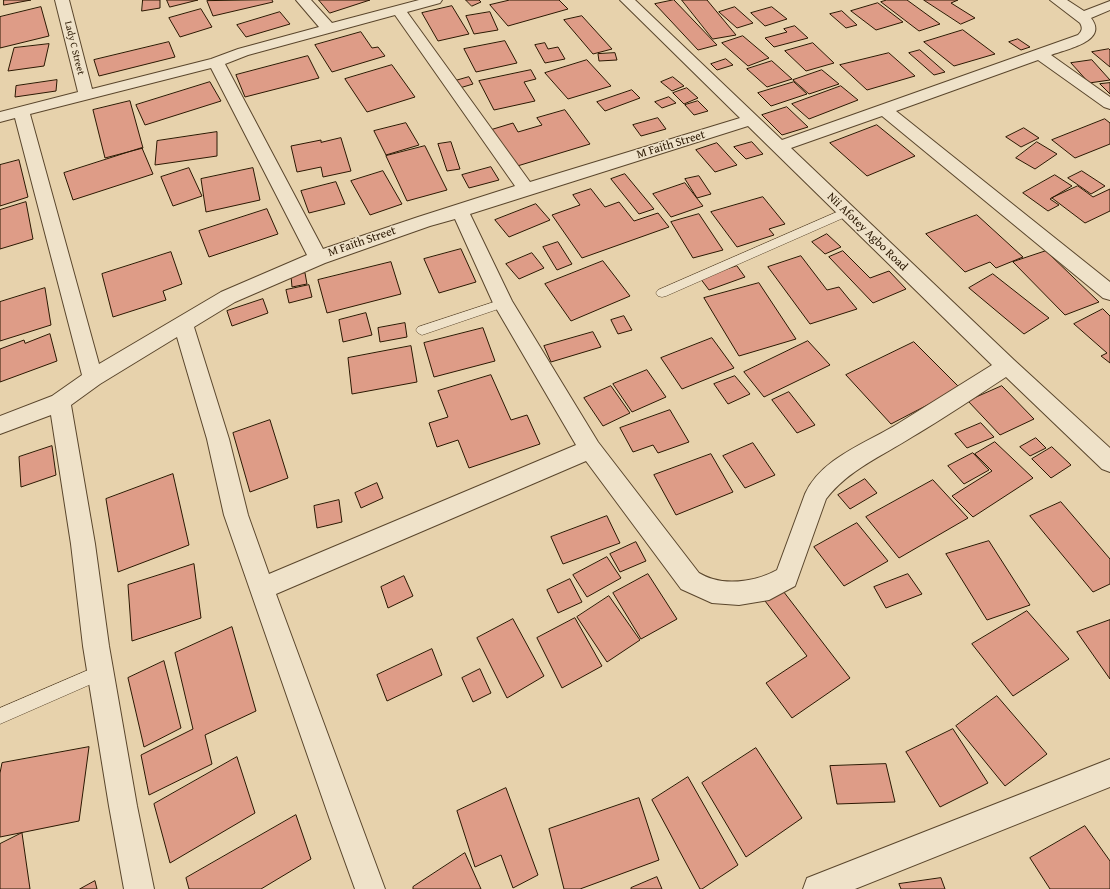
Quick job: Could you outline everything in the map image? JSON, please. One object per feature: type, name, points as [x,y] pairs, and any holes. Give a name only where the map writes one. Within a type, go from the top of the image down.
[{"type":"street","name":"Lady C Street","points":[[62,0],[86,95]]},
{"type":"street","points":[[303,0],[329,30]]},
{"type":"street","points":[[0,117],[216,62],[244,52],[435,0]]},
{"type":"street","name":"Nii Afotey Agbo Road","points":[[627,0],[778,147],[1007,366],[1110,462]]},
{"type":"street","points":[[778,147],[1040,54],[1083,38],[1089,34],[1090,25],[1083,16],[1057,0]]},
{"type":"street","points":[[1083,16],[1110,5]]},
{"type":"street","points":[[399,10],[526,189]]},
{"type":"street","points":[[1040,54],[1110,104]]},
{"type":"street","points":[[216,62],[318,258]]},
{"type":"street","points":[[884,109],[1110,293]]},
{"type":"street","points":[[21,112],[93,378]]},
{"type":"street","name":"M Faith Street","points":[[0,425],[60,402],[93,378],[228,297],[318,258],[424,221],[750,120]]},
{"type":"street","points":[[460,211],[504,303],[590,449],[690,581],[712,591],[739,593],[769,588],[786,578],[816,494],[828,480],[844,466],[906,430],[1007,366]]},
{"type":"street","points":[[183,324],[218,439],[236,515],[344,820],[370,889]]},
{"type":"street","points":[[60,402],[83,544],[100,673],[123,806],[140,889]]},
{"type":"street","points":[[263,588],[590,449]]},
{"type":"street","points":[[818,889],[1110,774]]},
{"type":"lane","points":[[662,292],[846,212]]},
{"type":"lane","points":[[422,330],[504,303]]},
{"type":"lane","points":[[0,716],[100,673]]},
{"type":"building","points":[[4,0],[31,0],[4,5]]},
{"type":"building","points":[[143,0],[160,0],[160,8],[142,11]]},
{"type":"building","points":[[167,0],[198,0],[170,7]]},
{"type":"building","points":[[272,0],[273,2],[213,16],[207,1]]},
{"type":"building","points":[[319,0],[370,0],[330,13]]},
{"type":"building","points":[[466,0],[479,0],[481,2],[472,6]]},
{"type":"building","points":[[510,0],[559,0],[568,9],[508,26],[490,5]]},
{"type":"building","points":[[674,0],[717,45],[698,50],[655,4]]},
{"type":"building","points":[[682,0],[707,0],[736,35],[713,39]]},
{"type":"building","points":[[887,0],[907,0],[940,24],[919,31],[881,2]]},
{"type":"building","points":[[924,0],[958,0],[951,3],[975,18],[961,24]]},
{"type":"building","points":[[878,3],[903,22],[876,30],[851,11]]},
{"type":"building","points":[[452,6],[469,34],[438,41],[422,13]]},
{"type":"building","points":[[41,7],[49,36],[0,48],[0,17]]},
{"type":"building","points":[[735,7],[753,23],[737,28],[719,12]]},
{"type":"building","points":[[772,7],[787,19],[765,26],[751,13]]},
{"type":"building","points":[[201,9],[212,27],[180,37],[169,18]]},
{"type":"building","points":[[842,11],[857,25],[846,28],[830,14]]},
{"type":"building","points":[[280,12],[290,24],[246,37],[237,25]]},
{"type":"building","points":[[490,12],[498,30],[474,34],[466,16]]},
{"type":"building","points":[[582,16],[612,49],[593,54],[564,20]]},
{"type":"building","points":[[795,26],[808,38],[774,47],[765,38],[787,32],[784,29]]},
{"type":"building","points":[[963,30],[995,54],[954,66],[924,42]]},
{"type":"building","points":[[361,32],[372,48],[378,47],[385,56],[332,72],[315,45]]},
{"type":"building","points":[[743,36],[769,58],[748,66],[722,43]]},
{"type":"building","points":[[1018,39],[1030,47],[1021,50],[1009,42]]},
{"type":"building","points":[[505,41],[517,63],[476,72],[464,49]]},
{"type":"building","points":[[169,42],[175,57],[99,76],[94,60]]},
{"type":"building","points":[[545,43],[548,49],[558,47],[565,59],[545,63],[535,45]]},
{"type":"building","points":[[813,43],[834,63],[806,71],[785,51]]},
{"type":"building","points":[[49,44],[44,66],[8,71],[14,48]]},
{"type":"building","points":[[920,50],[945,72],[934,75],[909,53]]},
{"type":"building","points":[[1110,50],[1110,67],[1092,52]]},
{"type":"building","points":[[615,53],[617,60],[599,61],[598,54]]},
{"type":"building","points":[[889,53],[915,76],[867,90],[840,65]]},
{"type":"building","points":[[308,56],[319,78],[245,97],[236,75]]},
{"type":"building","points":[[726,59],[733,65],[717,70],[711,64]]},
{"type":"building","points":[[587,60],[611,86],[568,99],[545,73]]},
{"type":"building","points":[[1092,60],[1110,80],[1089,83],[1071,63]]},
{"type":"building","points":[[772,61],[792,79],[767,87],[747,69]]},
{"type":"building","points":[[392,65],[415,97],[367,112],[345,79]]},
{"type":"building","points":[[531,70],[536,79],[524,82],[535,101],[494,110],[479,81]]},
{"type":"building","points":[[822,70],[839,84],[809,94],[793,80]]},
{"type":"building","points":[[469,77],[473,84],[453,90],[448,83]]},
{"type":"building","points":[[673,77],[684,86],[672,91],[661,82]]},
{"type":"building","points":[[57,80],[56,91],[15,97],[16,86]]},
{"type":"building","points":[[210,82],[221,101],[145,125],[136,105]]},
{"type":"building","points":[[794,82],[807,94],[771,106],[758,93]]},
{"type":"building","points":[[1110,83],[1110,94],[1100,84]]},
{"type":"building","points":[[841,86],[858,100],[809,119],[792,104]]},
{"type":"building","points":[[687,88],[698,98],[684,104],[673,93]]},
{"type":"building","points":[[632,90],[640,98],[605,111],[597,102]]},
{"type":"building","points":[[669,97],[676,103],[662,108],[655,102]]},
{"type":"building","points":[[130,101],[143,148],[105,158],[93,110]]},
{"type":"building","points":[[698,101],[708,111],[694,115],[685,105]]},
{"type":"building","points":[[787,107],[808,127],[782,135],[762,115]]},
{"type":"building","points":[[565,110],[590,144],[514,167],[490,130],[513,123],[518,132],[542,125],[537,118]]},
{"type":"building","points":[[658,118],[666,129],[641,136],[633,125]]},
{"type":"building","points":[[1105,119],[1110,123],[1110,144],[1075,158],[1052,140]]},
{"type":"building","points":[[406,123],[419,145],[386,155],[374,131]]},
{"type":"building","points":[[877,125],[915,156],[867,176],[830,143]]},
{"type":"building","points":[[1024,128],[1039,138],[1021,147],[1006,137]]},
{"type":"building","points":[[217,132],[217,156],[155,165],[157,141]]},
{"type":"building","points":[[341,138],[351,171],[323,177],[321,167],[297,172],[291,146]]},
{"type":"building","points":[[451,142],[460,169],[447,171],[438,144]]},
{"type":"building","points":[[752,142],[763,154],[746,159],[734,147]]},
{"type":"building","points":[[1037,142],[1057,154],[1035,169],[1016,158]]},
{"type":"building","points":[[717,143],[737,165],[715,172],[696,150]]},
{"type":"building","points":[[425,146],[447,190],[407,201],[386,156]]},
{"type":"building","points":[[142,148],[153,174],[73,200],[64,173]]},
{"type":"building","points":[[19,160],[28,197],[0,206],[0,165]]},
{"type":"building","points":[[491,167],[499,180],[469,188],[462,175]]},
{"type":"building","points":[[189,168],[202,196],[173,206],[161,177]]},
{"type":"building","points":[[253,168],[260,200],[206,212],[201,179]]},
{"type":"building","points":[[383,171],[402,204],[370,215],[351,181]]},
{"type":"building","points":[[1082,171],[1105,186],[1091,194],[1068,178]]},
{"type":"building","points":[[625,174],[654,209],[639,214],[611,179]]},
{"type":"building","points":[[1055,175],[1072,186],[1050,199],[1059,205],[1048,211],[1023,193]]},
{"type":"building","points":[[699,176],[711,194],[697,198],[685,179]]},
{"type":"building","points":[[336,182],[345,204],[309,213],[301,191]]},
{"type":"building","points":[[685,183],[703,206],[671,217],[653,194]]},
{"type":"building","points":[[1078,186],[1093,197],[1110,189],[1110,211],[1085,223],[1052,198]]},
{"type":"building","points":[[591,189],[605,207],[619,202],[634,221],[658,213],[669,227],[582,258],[552,215],[580,205],[573,195]]},
{"type":"building","points":[[763,197],[785,224],[769,229],[774,235],[737,247],[711,212]]},
{"type":"building","points":[[26,202],[33,239],[0,249],[0,210]]},
{"type":"building","points":[[536,204],[550,220],[509,237],[495,220]]},
{"type":"building","points":[[267,209],[278,234],[209,257],[199,231]]},
{"type":"building","points":[[699,214],[723,250],[693,258],[671,222]]},
{"type":"building","points":[[977,215],[1023,257],[996,268],[990,262],[965,272],[926,234]]},
{"type":"building","points":[[827,234],[841,247],[825,254],[812,242]]},
{"type":"building","points":[[558,242],[572,264],[557,270],[543,247]]},
{"type":"building","points":[[461,249],[476,282],[439,293],[424,259]]},
{"type":"building","points":[[843,251],[870,278],[889,271],[906,289],[873,303],[829,257]]},
{"type":"building","points":[[1046,251],[1099,302],[1065,315],[1013,262]]},
{"type":"building","points":[[171,252],[182,284],[163,291],[166,300],[113,317],[102,274]]},
{"type":"building","points":[[532,253],[544,268],[519,279],[506,264]]},
{"type":"building","points":[[801,256],[827,290],[839,287],[857,309],[810,324],[768,267]]},
{"type":"building","points":[[603,261],[630,296],[571,321],[545,284]]},
{"type":"building","points":[[391,262],[401,294],[327,313],[318,280]]},
{"type":"building","points":[[737,266],[745,277],[709,290],[700,278]]},
{"type":"building","points":[[305,273],[307,284],[292,287],[291,276]]},
{"type":"building","points":[[993,274],[1049,318],[1024,334],[969,288]]},
{"type":"building","points":[[759,283],[796,339],[739,356],[704,298]]},
{"type":"building","points":[[309,285],[312,297],[289,303],[286,290]]},
{"type":"building","points":[[45,288],[51,325],[0,341],[0,302]]},
{"type":"building","points":[[263,299],[268,313],[232,326],[227,311]]},
{"type":"building","points":[[1103,309],[1110,316],[1110,363],[1101,356],[1107,353],[1074,324]]},
{"type":"building","points":[[366,313],[372,335],[343,342],[339,320]]},
{"type":"building","points":[[624,316],[632,330],[618,334],[611,320]]},
{"type":"building","points":[[405,323],[407,337],[380,342],[378,328]]},
{"type":"building","points":[[483,328],[495,361],[434,377],[424,343]]},
{"type":"building","points":[[593,332],[601,347],[551,362],[544,346]]},
{"type":"building","points":[[50,334],[57,361],[0,382],[0,349],[24,340],[25,343]]},
{"type":"building","points":[[712,338],[734,368],[682,389],[661,358]]},
{"type":"building","points":[[808,341],[830,365],[764,397],[744,372]]},
{"type":"building","points":[[914,342],[960,388],[891,424],[846,375]]},
{"type":"building","points":[[411,346],[417,382],[352,394],[348,358]]},
{"type":"building","points":[[647,370],[666,397],[632,412],[613,384]]},
{"type":"building","points":[[491,375],[511,420],[527,415],[540,444],[469,468],[458,440],[437,447],[429,423],[448,417],[438,391]]},
{"type":"building","points":[[735,376],[750,394],[728,404],[714,384]]},
{"type":"building","points":[[611,386],[630,413],[603,426],[584,398]]},
{"type":"building","points":[[1002,386],[1034,419],[1000,435],[968,401]]},
{"type":"building","points":[[789,392],[815,425],[797,433],[772,400]]},
{"type":"building","points":[[670,410],[689,442],[658,453],[653,445],[633,452],[620,428]]},
{"type":"building","points":[[270,420],[288,478],[250,492],[233,433]]},
{"type":"building","points":[[981,423],[994,437],[967,448],[955,434]]},
{"type":"building","points":[[1036,438],[1046,448],[1030,456],[1020,447]]},
{"type":"building","points":[[995,442],[1033,478],[973,517],[952,496],[992,471],[975,454]]},
{"type":"building","points":[[753,443],[775,475],[745,488],[723,456]]},
{"type":"building","points":[[52,446],[56,475],[21,487],[19,457]]},
{"type":"building","points":[[1052,447],[1071,465],[1051,478],[1032,459]]},
{"type":"building","points":[[973,453],[989,470],[964,484],[948,466]]},
{"type":"building","points":[[711,454],[733,492],[676,515],[654,475]]},
{"type":"building","points":[[173,474],[189,545],[118,572],[106,499]]},
{"type":"building","points":[[865,479],[877,493],[850,509],[838,495]]},
{"type":"building","points":[[933,480],[968,518],[899,558],[866,517]]},
{"type":"building","points":[[377,483],[383,498],[361,508],[355,493]]},
{"type":"building","points":[[339,500],[342,522],[317,528],[314,506]]},
{"type":"building","points":[[1061,502],[1110,559],[1110,584],[1093,592],[1030,516]]},
{"type":"building","points":[[607,516],[620,543],[563,564],[551,537]]},
{"type":"building","points":[[857,523],[888,561],[844,586],[814,547]]},
{"type":"building","points":[[989,541],[1030,605],[987,620],[946,554]]},
{"type":"building","points":[[636,542],[646,561],[620,572],[610,554]]},
{"type":"building","points":[[607,557],[621,578],[587,597],[573,575]]},
{"type":"building","points":[[194,564],[201,618],[132,641],[128,585]]},
{"type":"building","points":[[648,574],[677,619],[641,639],[613,593]]},
{"type":"building","points":[[908,574],[922,594],[886,608],[874,587]]},
{"type":"building","points":[[404,576],[413,596],[388,608],[381,587]]},
{"type":"building","points":[[570,579],[582,602],[558,613],[547,590]]},
{"type":"building","points":[[780,587],[850,678],[792,718],[766,683],[807,656],[762,597]]},
{"type":"building","points":[[609,596],[640,640],[607,662],[577,617]]},
{"type":"building","points":[[1027,611],[1069,659],[1013,696],[972,644]]},
{"type":"building","points":[[575,618],[602,666],[562,688],[537,638]]},
{"type":"building","points":[[513,619],[544,676],[507,698],[477,638]]},
{"type":"building","points":[[1110,620],[1110,679],[1077,632]]},
{"type":"building","points":[[232,627],[256,711],[205,735],[212,764],[149,795],[141,755],[193,729],[175,653]]},
{"type":"building","points":[[432,649],[442,675],[387,701],[377,675]]},
{"type":"building","points":[[164,661],[181,728],[144,747],[128,678]]},
{"type":"building","points":[[480,669],[491,693],[473,702],[462,678]]},
{"type":"building","points":[[997,696],[1047,754],[1005,786],[956,726]]},
{"type":"building","points":[[953,729],[988,783],[940,807],[906,752]]},
{"type":"building","points":[[89,747],[79,821],[0,837],[0,773],[2,763]]},
{"type":"building","points":[[756,748],[802,818],[746,857],[702,783]]},
{"type":"building","points":[[237,757],[255,813],[170,863],[154,804]]},
{"type":"building","points":[[886,764],[895,802],[837,804],[830,766]]},
{"type":"building","points":[[688,777],[738,865],[702,889],[700,889],[652,800]]},
{"type":"building","points":[[506,788],[538,875],[513,888],[501,855],[475,867],[457,811]]},
{"type":"building","points":[[639,798],[659,860],[580,889],[564,889],[549,829]]},
{"type":"building","points":[[296,815],[311,859],[261,889],[189,889],[186,878]]},
{"type":"building","points":[[1085,826],[1110,861],[1110,889],[1050,889],[1030,858]]},
{"type":"building","points":[[22,833],[30,889],[0,889],[0,844]]},
{"type":"building","points":[[465,853],[481,889],[413,889],[413,887]]},
{"type":"building","points":[[657,877],[662,889],[631,889],[631,888]]},
{"type":"building","points":[[941,878],[945,889],[901,889],[899,884]]},
{"type":"building","points":[[95,881],[97,889],[80,889]]}]
